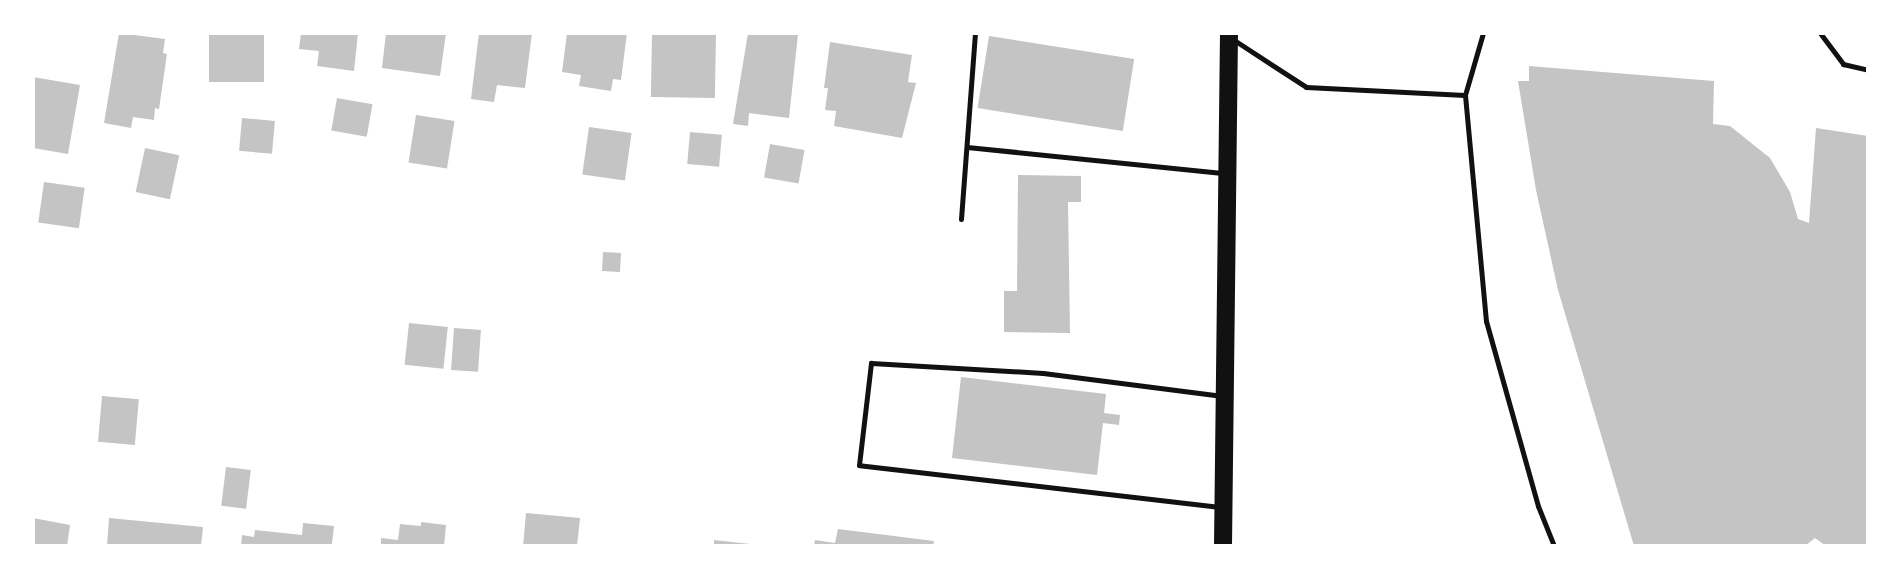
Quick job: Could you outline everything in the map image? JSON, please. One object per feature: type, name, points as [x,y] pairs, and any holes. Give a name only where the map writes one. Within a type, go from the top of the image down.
[{"type":"main road","points":[[1223,546],[1229,35]]},
{"type":"lane","points":[[961,219],[975,33]]},
{"type":"lane","points":[[1483,33],[1465,95],[1486,321],[1538,506],[1554,546]]},
{"type":"lane","points":[[1820,33],[1843,64],[1868,70]]},
{"type":"lane","points":[[1229,35],[1306,87],[1465,95]]},
{"type":"lane","points":[[967,147],[1226,173]]},
{"type":"lane","points":[[1223,507],[859,465],[871,363],[1044,373],[1224,396]]},
{"type":"building","points":[[119,33],[165,39],[163,53],[167,54],[159,109],[155,108],[154,120],[133,117],[131,128],[104,123]]},
{"type":"building","points":[[209,33],[264,33],[264,82],[209,82]]},
{"type":"building","points":[[301,33],[358,33],[354,71],[317,66],[319,51],[299,49]]},
{"type":"building","points":[[386,33],[446,33],[440,76],[382,68]]},
{"type":"building","points":[[479,33],[532,33],[525,88],[497,85],[494,102],[471,99]]},
{"type":"building","points":[[567,33],[627,33],[621,80],[613,79],[611,91],[579,86],[581,75],[562,72]]},
{"type":"building","points":[[652,33],[716,34],[715,98],[651,97]]},
{"type":"building","points":[[748,33],[798,34],[789,118],[749,113],[748,126],[733,124]]},
{"type":"building","points":[[989,36],[1134,59],[1123,131],[978,108]]},
{"type":"building","points":[[830,42],[912,55],[908,82],[916,83],[902,138],[834,126],[836,111],[825,110],[828,88],[824,88]]},
{"type":"building","points":[[1529,66],[1714,81],[1713,124],[1730,126],[1770,158],[1790,192],[1798,219],[1809,223],[1816,128],[1868,136],[1868,546],[1826,546],[1815,538],[1805,546],[1634,546],[1558,290],[1536,190],[1518,81],[1529,81]]},
{"type":"building","points":[[33,77],[80,85],[68,154],[33,148]]},
{"type":"building","points":[[337,98],[372,104],[367,137],[331,130]]},
{"type":"building","points":[[416,115],[455,121],[447,169],[408,162]]},
{"type":"building","points":[[242,118],[275,121],[272,154],[239,151]]},
{"type":"building","points":[[589,127],[632,133],[625,181],[582,175]]},
{"type":"building","points":[[690,132],[722,135],[719,167],[687,164]]},
{"type":"building","points":[[770,144],[804,150],[799,184],[764,177]]},
{"type":"building","points":[[145,148],[179,155],[170,199],[136,192]]},
{"type":"building","points":[[1018,175],[1081,176],[1081,202],[1068,202],[1070,333],[1004,332],[1004,291],[1017,291]]},
{"type":"building","points":[[44,182],[85,188],[79,228],[38,223]]},
{"type":"building","points":[[603,252],[621,253],[620,272],[602,271]]},
{"type":"building","points":[[409,323],[448,327],[443,369],[405,365]]},
{"type":"building","points":[[454,328],[481,330],[478,372],[451,370]]},
{"type":"building","points":[[961,377],[1106,394],[1104,413],[1120,415],[1119,425],[1103,423],[1097,475],[952,458]]},
{"type":"building","points":[[102,396],[139,399],[135,445],[98,442]]},
{"type":"building","points":[[226,467],[251,470],[246,509],[221,506]]},
{"type":"building","points":[[526,513],[580,518],[577,546],[523,546]]},
{"type":"building","points":[[33,518],[70,525],[67,546],[33,546]]},
{"type":"building","points":[[109,518],[203,527],[201,546],[107,546]]},
{"type":"building","points":[[421,522],[446,525],[444,546],[381,546],[381,538],[398,540],[400,524],[421,526]]},
{"type":"building","points":[[303,523],[334,526],[332,544],[241,546],[242,535],[254,537],[255,530],[302,535]]},
{"type":"building","points":[[838,529],[934,541],[933,546],[814,546],[815,540],[835,543]]},
{"type":"building","points":[[714,540],[750,544],[714,546]]}]
